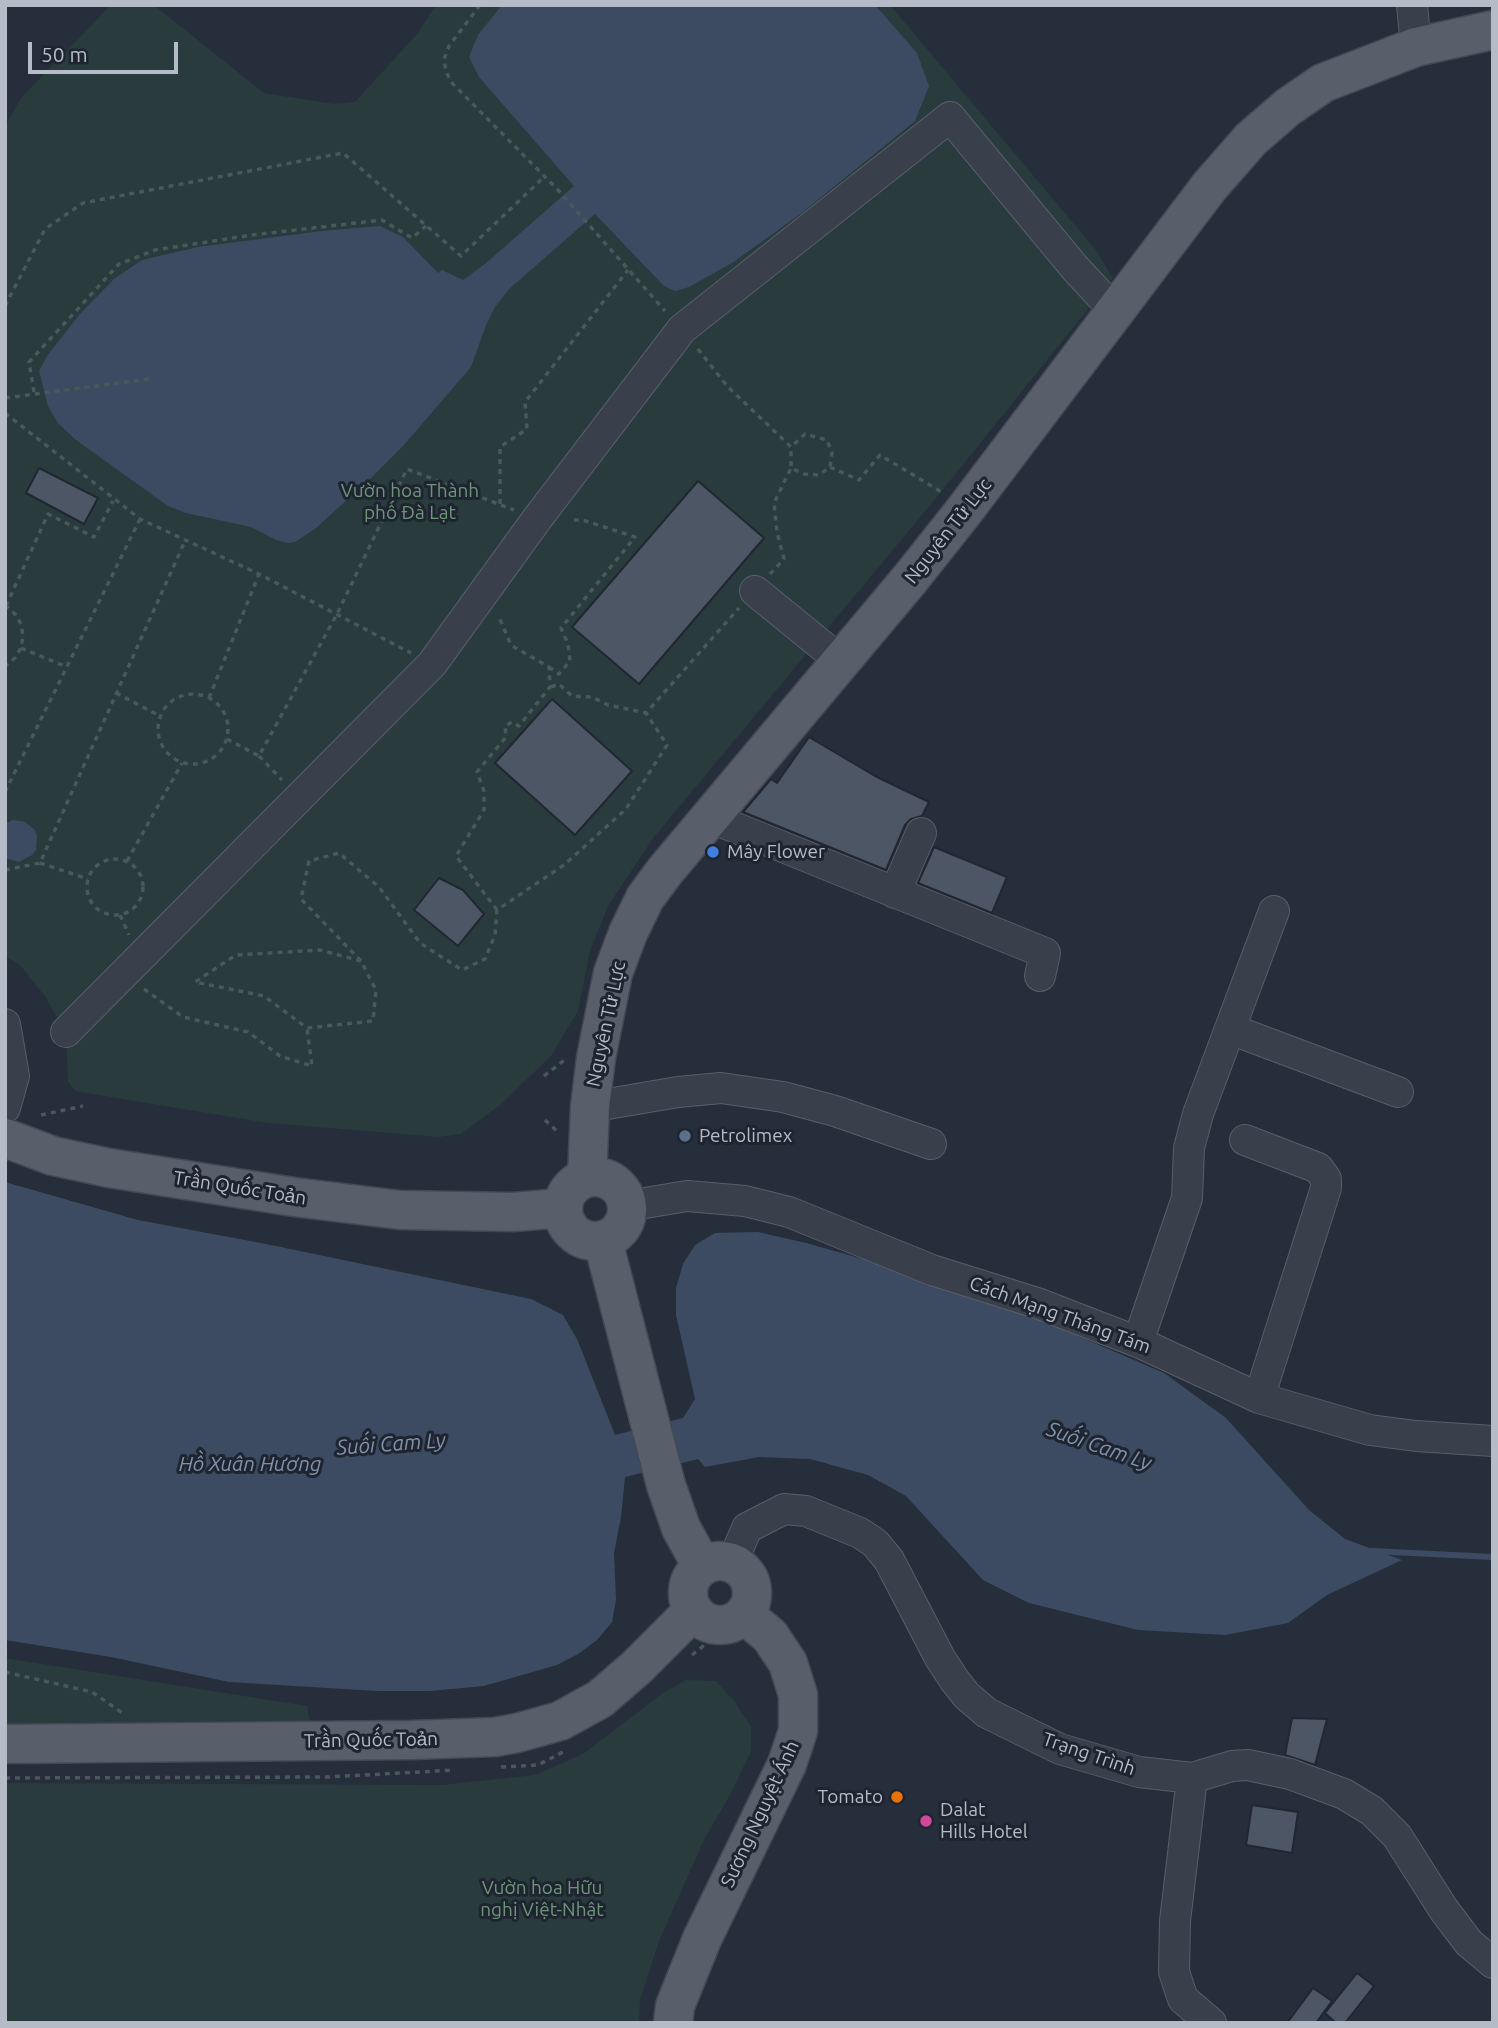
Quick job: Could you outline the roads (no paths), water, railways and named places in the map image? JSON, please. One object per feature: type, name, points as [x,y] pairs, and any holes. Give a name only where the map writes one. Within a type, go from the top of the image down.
[{"type":"main road","name":"Nguyên Tử Lực","points":[[587,1178],[590,1107],[596,1058],[611,985],[628,933],[645,898],[709,817],[964,512],[1209,187],[1251,139],[1288,107],[1323,83],[1416,47],[1493,30]]},
{"type":"main road","name":"Trần Quốc Toản","points":[[5,1138],[53,1156],[108,1168],[294,1197],[400,1210],[513,1212],[563,1208]]},
{"type":"main road","points":[[597,1177],[614,1183],[621,1189],[628,1206],[628,1214],[621,1231],[603,1241],[593,1242],[575,1234],[568,1227],[563,1208],[570,1189],[587,1178],[597,1177]]},
{"type":"main road","points":[[603,1241],[666,1485],[681,1528],[717,1565],[746,1573],[753,1590],[745,1615],[738,1621],[718,1626],[700,1619],[693,1611],[688,1592],[690,1582],[717,1565]]},
{"type":"main road","name":"Trần Quốc Toản","points":[[5,1744],[412,1740],[495,1737],[517,1733],[559,1721],[600,1699],[620,1684],[693,1611]]},
{"type":"main road","name":"Sương Nguyệt Ánh","points":[[673,2023],[676,2006],[702,1939],[787,1765],[798,1731],[798,1695],[788,1663],[770,1636],[745,1615]]},
{"type":"street","points":[[1412,5],[1416,47]]},
{"type":"street","points":[[66,1032],[432,664],[537,519],[682,330],[950,117],[1075,268],[1115,311]]},
{"type":"street","points":[[755,591],[841,661]]},
{"type":"street","points":[[709,817],[1045,953],[1040,976]]},
{"type":"street","points":[[895,893],[921,833]]},
{"type":"street","points":[[1138,1342],[1187,1198],[1189,1148],[1198,1114],[1273,911]]},
{"type":"street","points":[[5,1024],[14,1076],[5,1108]]},
{"type":"street","points":[[1230,1029],[1398,1092]]},
{"type":"street","points":[[590,1107],[677,1091],[721,1088],[783,1097],[822,1107],[932,1144]]},
{"type":"street","points":[[1245,1140],[1318,1168],[1326,1179],[1326,1188],[1259,1398]]},
{"type":"street","name":"Cách Mạng Tháng Tám","points":[[628,1206],[687,1196],[745,1201],[789,1212],[932,1270],[1037,1303],[1138,1342],[1259,1398],[1370,1430],[1493,1441]]},
{"type":"street","name":"Trạng Trình","points":[[717,1565],[747,1528],[784,1509],[806,1511],[860,1533],[889,1560],[940,1658],[967,1696],[987,1713],[1060,1749],[1139,1772],[1192,1778],[1232,1766],[1248,1765],[1325,1785],[1372,1811],[1397,1836],[1444,1910],[1469,1943],[1493,1963]]},
{"type":"street","points":[[1192,1778],[1175,1921],[1174,1972],[1183,1999],[1211,2023]]},
{"type":"water","points":[[502,5],[875,5],[917,53],[929,86],[915,121],[803,212],[732,263],[689,287],[675,291],[664,286],[595,214],[509,289],[495,307],[486,325],[471,367],[403,446],[316,528],[295,542],[276,540],[251,527],[186,513],[168,506],[76,440],[58,423],[48,406],[39,371],[47,356],[80,314],[114,279],[142,260],[198,247],[380,226],[403,237],[438,273],[442,270],[463,280],[574,186],[479,77],[469,57],[478,35]]},
{"type":"water","points":[[13,820],[25,822],[35,830],[37,836],[36,850],[19,862],[5,858],[5,824]]},
{"type":"water","name":"Hồ Xuân Hương","points":[[5,1182],[138,1220],[531,1299],[563,1315],[577,1339],[615,1435],[683,1418],[695,1399],[676,1315],[676,1288],[683,1264],[695,1245],[715,1233],[758,1232],[806,1243],[902,1270],[1034,1317],[1164,1373],[1226,1418],[1309,1510],[1345,1539],[1402,1560],[1327,1595],[1288,1623],[1225,1635],[1138,1630],[1029,1603],[983,1580],[906,1496],[868,1475],[810,1459],[759,1457],[705,1467],[698,1459],[625,1477],[614,1553],[616,1600],[612,1622],[597,1640],[557,1665],[484,1686],[430,1691],[377,1691],[229,1682],[111,1657],[5,1640]]},
{"type":"waterway","name":"Suối Cam Ly","points":[[1372,1551],[1493,1557]]},
{"type":"place","name":"Mây Flower","points":[[713,852]]},
{"type":"place","name":"Petrolimex","points":[[685,1136]]},
{"type":"place","name":"Tomato","points":[[897,1797]]},
{"type":"place","name":"Dalat Hills Hotel","points":[[926,1821]]},
{"type":"park label","name":"Vườn hoa Thành phố Đà Lạt","points":[[410,502]]},
{"type":"park label","name":"Vườn hoa Hữu nghị Việt-Nhật","points":[[542,1899]]}]
